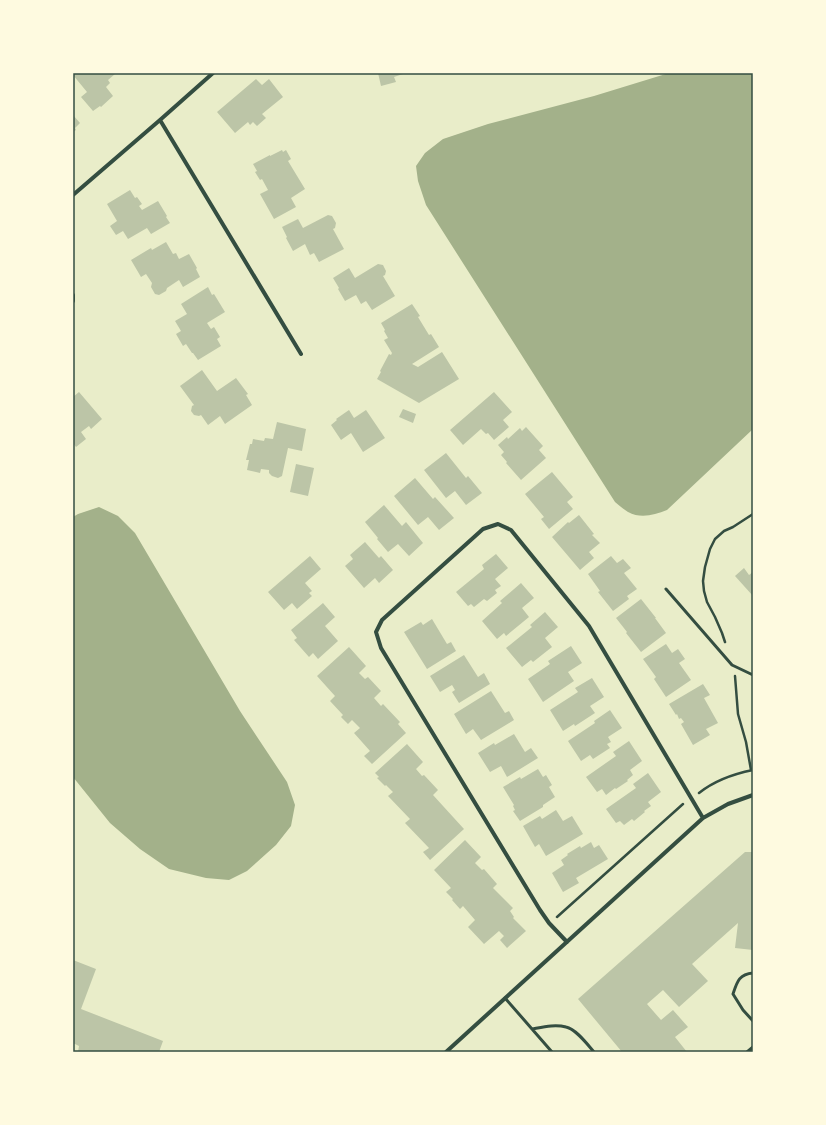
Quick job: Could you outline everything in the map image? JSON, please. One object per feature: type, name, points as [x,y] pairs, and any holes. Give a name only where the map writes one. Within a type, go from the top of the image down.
[{"type":"street","points":[[73,195],[213,73]]},
{"type":"street","points":[[160,120],[301,354]]},
{"type":"street","points":[[73,295],[73,301]]},
{"type":"street","points":[[567,942],[549,923],[540,910],[381,648],[376,632],[382,620],[483,529],[498,524],[511,530],[589,626],[703,818]]},
{"type":"street","points":[[446,1052],[703,818],[728,804],[753,795]]},
{"type":"lane","points":[[666,589],[732,665],[753,675]]},
{"type":"lane","points":[[753,973],[746,974],[738,980],[733,994],[743,1010],[753,1021]]},
{"type":"lane","points":[[505,998],[552,1052]]},
{"type":"lane","points":[[532,1029],[555,1026],[567,1027],[579,1035],[594,1052]]},
{"type":"lane","points":[[747,1052],[753,1047]]},
{"type":"path","points":[[726,645],[715,617],[707,602],[704,591],[703,581],[705,567],[710,549],[715,539],[724,531],[753,514]]},
{"type":"path","points":[[557,917],[691,798],[707,787],[725,778],[752,770],[738,714],[732,665]]},
{"type":"shaded area","points":[[669,73],[753,74],[753,429],[667,510],[652,515],[643,516],[628,512],[615,502],[426,205],[418,181],[416,166],[425,153],[443,139],[488,124],[594,96]]},
{"type":"shaded area","points":[[99,507],[118,516],[135,533],[240,711],[287,782],[295,805],[291,826],[276,845],[247,871],[229,880],[206,878],[169,869],[140,849],[110,823],[73,777],[73,517]]},
{"type":"building","points":[[73,73],[114,73],[115,74],[108,80],[110,83],[106,87],[113,96],[101,107],[100,106],[93,111],[81,97],[87,92]]},
{"type":"building","points":[[378,73],[406,73],[394,77],[396,82],[381,86]]},
{"type":"building","points":[[256,79],[262,85],[269,79],[283,97],[262,114],[266,118],[257,126],[253,122],[250,125],[248,122],[235,133],[217,112]]},
{"type":"building","points":[[73,115],[80,123],[73,132]]},
{"type":"building","points":[[282,150],[283,152],[286,150],[291,159],[288,161],[305,189],[291,198],[296,207],[274,219],[260,194],[268,190],[262,179],[260,180],[255,172],[257,171],[253,164]]},
{"type":"building","points":[[130,190],[135,198],[137,197],[142,204],[139,206],[142,210],[158,201],[170,223],[151,234],[147,228],[128,239],[123,231],[116,235],[110,226],[117,221],[107,204]]},
{"type":"building","points":[[328,215],[332,216],[336,223],[335,228],[333,229],[344,249],[319,262],[314,253],[310,255],[305,244],[293,251],[282,227],[298,219],[303,228]]},
{"type":"building","points":[[166,242],[173,254],[176,253],[179,259],[189,254],[200,277],[183,287],[179,280],[159,295],[155,294],[151,287],[152,283],[146,274],[141,277],[131,260],[151,248],[152,250]]},
{"type":"building","points":[[378,264],[383,265],[386,271],[385,275],[383,276],[395,296],[372,310],[366,301],[361,304],[356,295],[345,301],[333,278],[349,268],[355,278]]},
{"type":"building","points":[[208,287],[225,312],[207,323],[211,329],[214,327],[220,337],[217,339],[221,346],[198,360],[186,344],[183,346],[176,334],[181,331],[175,321],[187,314],[181,304]]},
{"type":"building","points":[[412,304],[420,316],[418,317],[429,335],[431,334],[439,347],[412,364],[418,367],[442,352],[459,379],[419,403],[377,379],[389,354],[391,355],[392,353],[384,340],[388,338],[381,323]]},
{"type":"building","points":[[202,370],[217,391],[236,378],[248,394],[246,395],[252,405],[225,424],[220,416],[208,425],[201,415],[194,415],[191,411],[192,406],[194,405],[180,386]]},
{"type":"building","points":[[79,392],[102,419],[91,429],[89,426],[81,432],[86,439],[76,447],[73,443],[73,397]]},
{"type":"building","points":[[494,392],[512,412],[503,420],[509,427],[494,440],[488,433],[486,434],[481,429],[463,445],[450,430]]},
{"type":"building","points":[[403,409],[416,414],[413,423],[399,417]]},
{"type":"building","points":[[349,410],[354,418],[366,410],[385,438],[363,452],[351,433],[341,440],[331,425],[337,420],[336,419]]},
{"type":"building","points":[[277,422],[306,429],[302,451],[288,448],[282,476],[278,478],[272,476],[269,473],[269,470],[261,469],[260,473],[247,470],[249,460],[246,460],[250,444],[252,444],[253,439],[264,441],[265,438],[273,439]]},
{"type":"building","points":[[526,427],[543,446],[539,450],[546,458],[521,480],[506,463],[507,462],[501,455],[504,452],[498,445],[507,437],[508,439],[520,428],[522,431]]},
{"type":"building","points":[[446,453],[466,478],[468,476],[482,493],[466,505],[455,491],[446,498],[424,470]]},
{"type":"building","points":[[296,464],[314,468],[308,496],[290,492]]},
{"type":"building","points":[[552,472],[573,497],[567,502],[573,509],[549,529],[541,519],[544,517],[525,494]]},
{"type":"building","points":[[415,478],[433,499],[435,497],[454,518],[439,530],[428,517],[418,525],[394,496]]},
{"type":"building","points":[[384,505],[402,526],[406,522],[423,543],[409,556],[398,544],[388,552],[365,522]]},
{"type":"building","points":[[579,515],[594,534],[592,535],[600,543],[589,552],[594,558],[580,570],[552,537],[568,522],[569,523]]},
{"type":"building","points":[[365,542],[379,558],[381,556],[393,570],[379,583],[375,578],[364,588],[345,566],[353,559],[350,555]]},
{"type":"building","points":[[496,554],[508,568],[495,579],[501,586],[495,590],[497,593],[487,601],[484,599],[474,607],[471,604],[468,606],[456,592],[484,569],[482,565]]},
{"type":"building","points":[[310,556],[321,569],[305,583],[312,591],[309,593],[312,596],[297,609],[292,603],[284,610],[268,592]]},
{"type":"building","points":[[611,556],[617,563],[623,559],[631,568],[624,573],[637,589],[627,596],[629,599],[613,611],[598,592],[600,591],[588,574]]},
{"type":"building","points":[[744,568],[749,575],[753,572],[753,596],[735,576]]},
{"type":"building","points":[[521,583],[534,598],[522,608],[529,617],[506,636],[504,633],[497,639],[482,621],[502,603],[500,601]]},
{"type":"building","points":[[641,599],[666,633],[641,652],[616,618]]},
{"type":"building","points":[[323,603],[335,617],[325,626],[338,641],[318,659],[313,653],[309,657],[294,640],[297,638],[291,630]]},
{"type":"building","points":[[545,612],[558,627],[545,638],[552,647],[533,662],[531,660],[522,667],[506,648],[532,627],[530,625]]},
{"type":"building","points":[[432,619],[447,644],[451,642],[456,651],[427,669],[404,632],[421,622],[423,625]]},
{"type":"building","points":[[666,644],[672,653],[678,649],[685,659],[679,663],[691,680],[666,697],[654,679],[656,677],[643,659]]},
{"type":"building","points":[[571,646],[582,663],[568,672],[574,681],[543,702],[528,679],[550,664],[548,661]]},
{"type":"building","points":[[349,647],[366,666],[359,673],[365,679],[368,677],[381,691],[374,698],[381,706],[383,704],[400,722],[398,724],[406,733],[372,764],[364,756],[370,751],[354,733],[360,728],[352,720],[348,724],[341,717],[343,715],[330,701],[335,696],[317,676]]},
{"type":"building","points":[[464,655],[478,677],[484,673],[490,684],[459,703],[452,692],[455,690],[452,685],[440,692],[430,676]]},
{"type":"building","points":[[592,678],[604,697],[590,706],[595,713],[575,726],[574,724],[563,731],[550,710],[578,692],[575,688]]},
{"type":"building","points":[[703,684],[710,695],[704,698],[718,723],[706,729],[710,735],[693,745],[681,724],[684,722],[681,718],[679,719],[669,704]]},
{"type":"building","points":[[491,691],[505,713],[509,711],[514,720],[481,740],[473,729],[466,734],[454,714]]},
{"type":"building","points":[[610,710],[622,728],[608,737],[611,742],[607,744],[610,748],[593,759],[590,755],[581,761],[568,741],[595,723],[594,721]]},
{"type":"building","points":[[514,734],[525,752],[531,748],[538,758],[507,777],[501,766],[490,772],[478,753],[494,743],[495,745]]},
{"type":"building","points":[[629,741],[642,761],[630,770],[633,775],[627,780],[628,781],[606,795],[602,789],[597,792],[586,777],[616,756],[613,752]]},
{"type":"building","points":[[407,744],[423,762],[416,769],[438,790],[433,795],[464,829],[430,860],[423,852],[429,848],[405,823],[410,819],[388,796],[393,792],[377,778],[379,777],[375,773]]},
{"type":"building","points":[[538,769],[543,777],[546,775],[552,785],[549,787],[555,797],[543,805],[543,807],[520,821],[513,811],[515,810],[514,805],[503,787]]},
{"type":"building","points":[[648,773],[661,792],[648,802],[651,806],[634,821],[632,819],[624,825],[620,821],[616,823],[606,809],[636,788],[633,784]]},
{"type":"building","points":[[556,810],[563,821],[572,816],[583,834],[546,856],[539,844],[535,847],[523,826],[540,816],[542,819]]},
{"type":"building","points":[[465,840],[481,857],[475,863],[482,870],[484,869],[497,884],[493,888],[513,908],[510,911],[514,917],[513,918],[526,931],[507,948],[500,940],[504,936],[499,931],[484,944],[468,927],[475,920],[463,906],[460,909],[452,900],[453,899],[446,892],[451,888],[434,870]]},
{"type":"building","points":[[591,842],[594,848],[599,845],[608,859],[576,878],[579,883],[563,892],[552,873],[564,865],[561,860],[568,855],[567,854],[580,846],[581,848]]},
{"type":"building","points":[[745,852],[753,852],[753,950],[735,948],[738,923],[692,964],[708,981],[679,1007],[663,990],[647,1004],[661,1020],[673,1010],[688,1027],[675,1037],[687,1052],[622,1052],[578,999]]},
{"type":"building","points":[[73,960],[96,969],[81,1009],[163,1041],[159,1052],[78,1052],[79,1046],[73,1043]]}]
